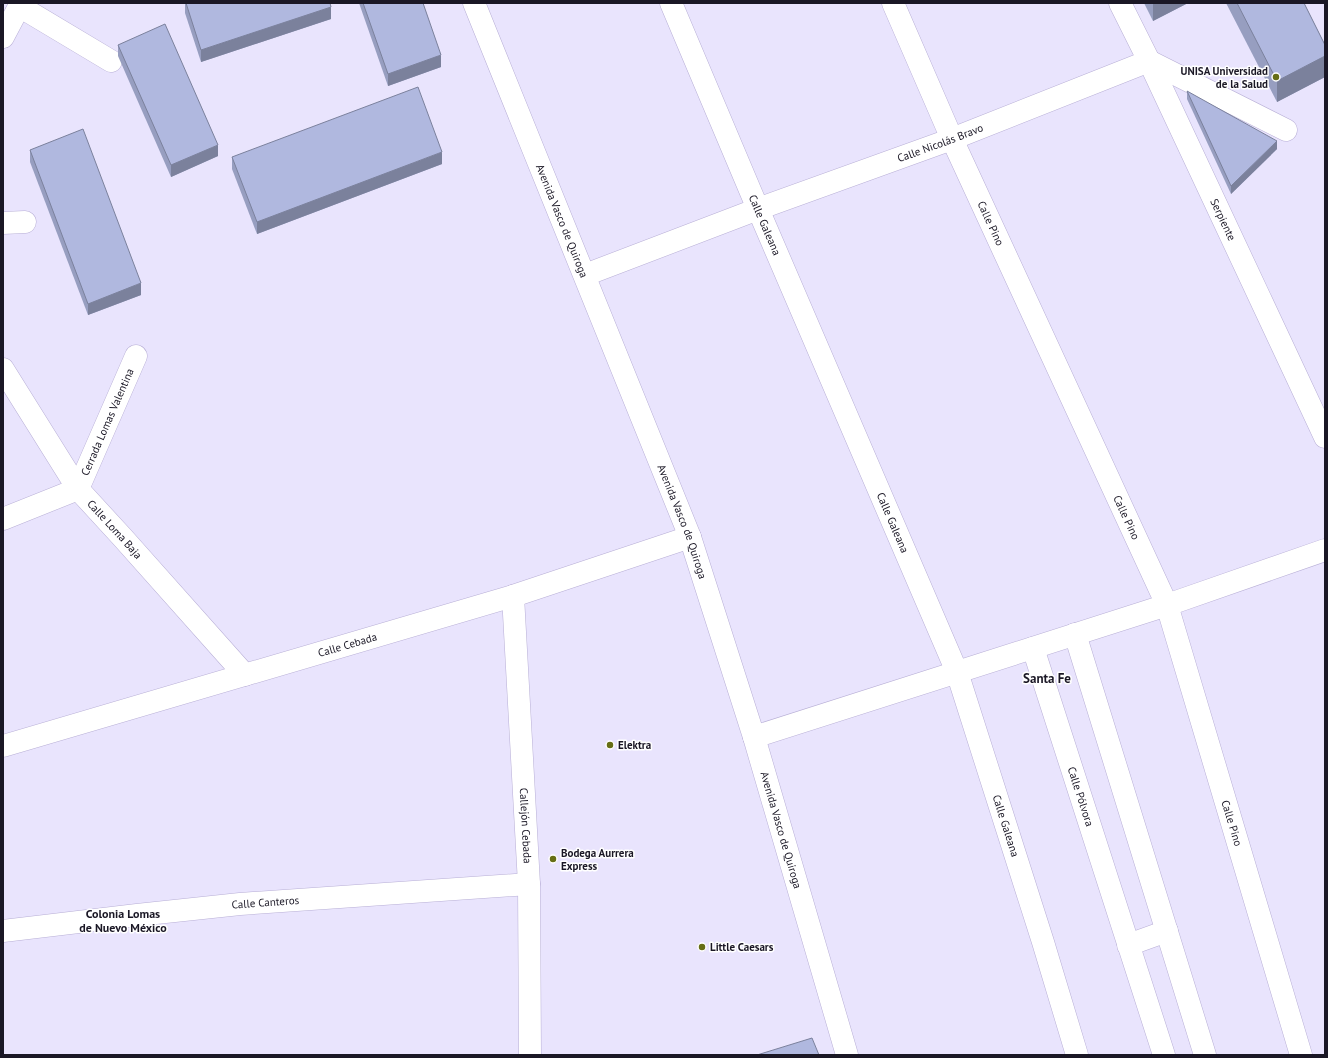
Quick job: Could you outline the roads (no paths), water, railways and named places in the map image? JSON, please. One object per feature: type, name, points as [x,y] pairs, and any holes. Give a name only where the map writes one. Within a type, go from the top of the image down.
[{"type":"street","name":"Avenida Vasco de Quiroga","points":[[474,3],[690,536],[754,736],[847,1055]]},
{"type":"street","name":"Calle Galeana","points":[[671,3],[956,672],[1043,942],[1077,1055]]},
{"type":"street","name":"Calle Pino","points":[[893,3],[952,139],[1167,606],[1300,1055]]},
{"type":"street","name":"Serpiente","points":[[1120,3],[1149,61],[1325,437]]},
{"type":"street","points":[[3,37],[20,5],[111,61]]},
{"type":"street","name":"Calle Nicolás Bravo","points":[[585,276],[758,209],[952,139],[1149,61]]},
{"type":"street","points":[[1149,61],[1286,130]]},
{"type":"street","points":[[3,223],[25,222]]},
{"type":"street","name":"Cerrada Lomas Valentina","points":[[78,489],[136,356]]},
{"type":"street","name":"Calle Loma Baja","points":[[3,369],[78,489],[245,675]]},
{"type":"street","points":[[3,519],[78,489]]},
{"type":"street","name":"Calle Cebada","points":[[3,746],[513,596],[690,536]]},
{"type":"street","points":[[754,736],[1167,606],[1325,550]]},
{"type":"street","name":"Callejón Cebada","points":[[513,596],[529,884],[530,1055]]},
{"type":"street","points":[[1075,634],[1205,1055]]},
{"type":"street","name":"Calle Pólvora","points":[[1033,648],[1164,1055]]},
{"type":"street","name":"Calle Canteros","points":[[3,931],[240,904],[529,884]]},
{"type":"street","points":[[1128,945],[1167,931]]},
{"type":"place","name":"UNISA Universidad de la Salud","points":[[1276,77]]},
{"type":"place","name":"Elektra","points":[[610,745]]},
{"type":"place","name":"Bodega Aurrera Express","points":[[553,859]]},
{"type":"place","name":"Little Caesars","points":[[702,947]]},
{"type":"district","name":"Santa Fe","points":[[1047,678]]},
{"type":"district","name":"Colonia Lomas de Nuevo México","points":[[123,920]]}]
